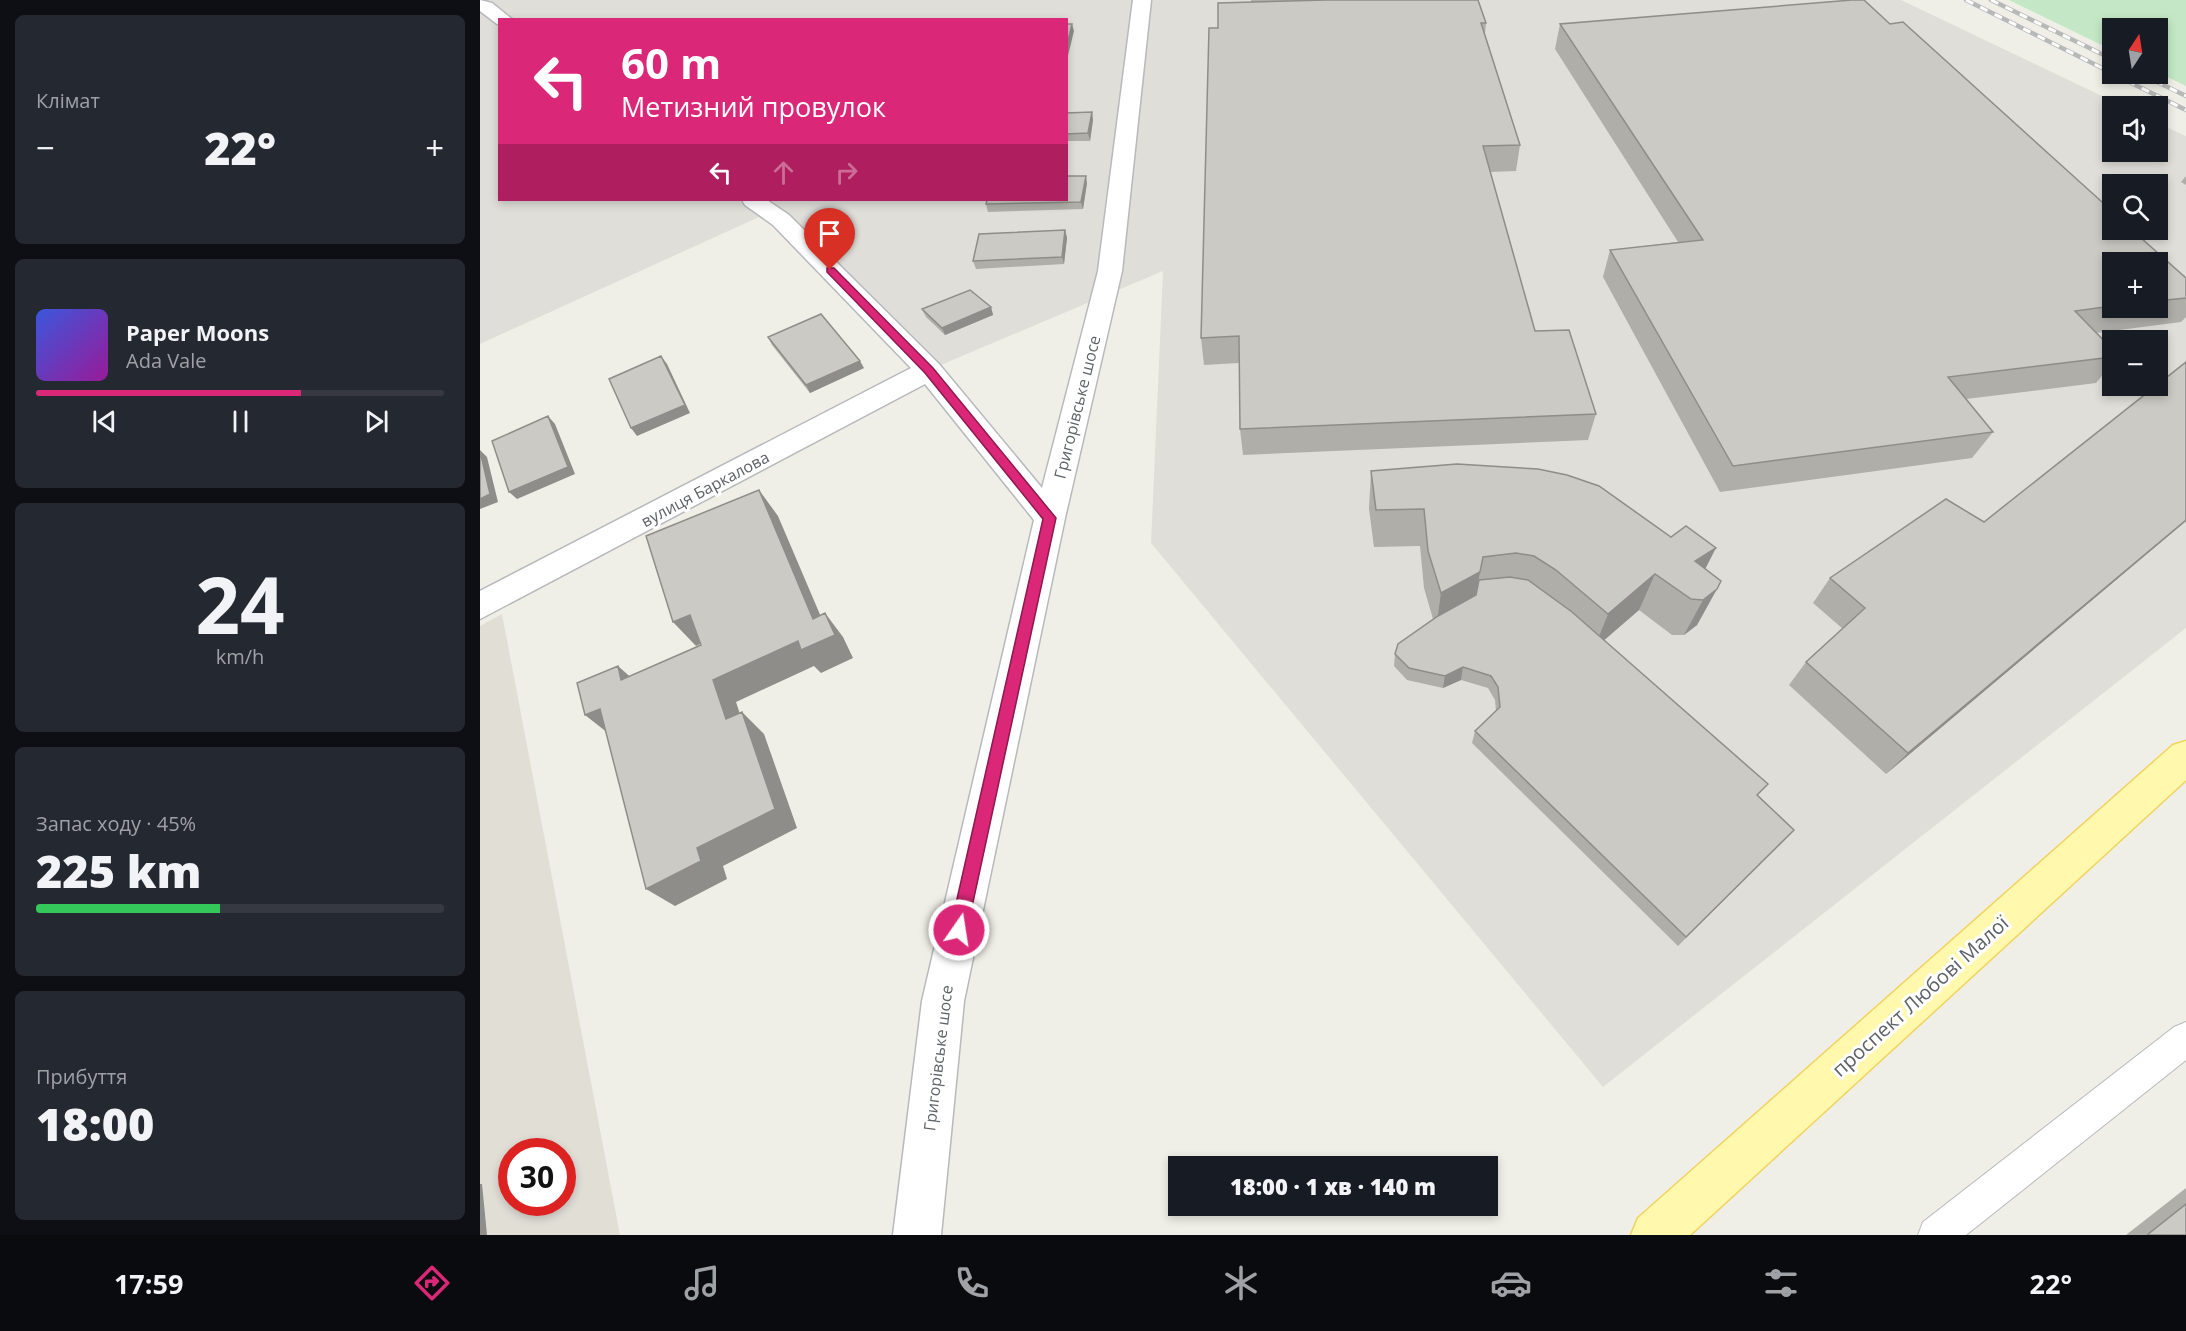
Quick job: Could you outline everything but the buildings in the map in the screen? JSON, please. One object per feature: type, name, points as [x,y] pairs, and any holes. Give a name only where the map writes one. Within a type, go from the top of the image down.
[{"type":"main road","name":"проспект Любові Малої","points":[[1655,1235],[2186,757]]},
{"type":"street","name":"Григорівське шосе","points":[[917,1235],[943,1000],[1050,518],[1110,271],[1142,0]]},
{"type":"street","points":[[480,5],[501,18]]},
{"type":"street","points":[[754,201],[781,220],[929,370],[1050,518]]},
{"type":"street","name":"вулиця Баркалова","points":[[480,606],[929,370]]},
{"type":"lane","points":[[1936,1235],[2186,1039]]},
{"type":"shaded area","points":[[480,0],[1901,0],[2102,96],[2102,162],[2168,162],[2168,128],[2186,136],[2186,628],[1603,1087],[1151,543],[1163,271],[929,370],[770,212],[480,344]]},
{"type":"shaded area","points":[[502,614],[620,1235],[480,1235],[480,626]]},
{"type":"green space","points":[[2009,0],[2186,0],[2186,86],[2168,77],[2168,18],[2102,18],[2102,45]]},
{"type":"railway","points":[[1966,0],[2102,68]]},
{"type":"railway","points":[[1991,0],[2102,54]]},
{"type":"railway","points":[[2133,84],[2186,110]]},
{"type":"railway","points":[[2161,84],[2186,96]]},
{"type":"route","points":[[830,270],[929,370],[1050,518],[959,930]]}]
